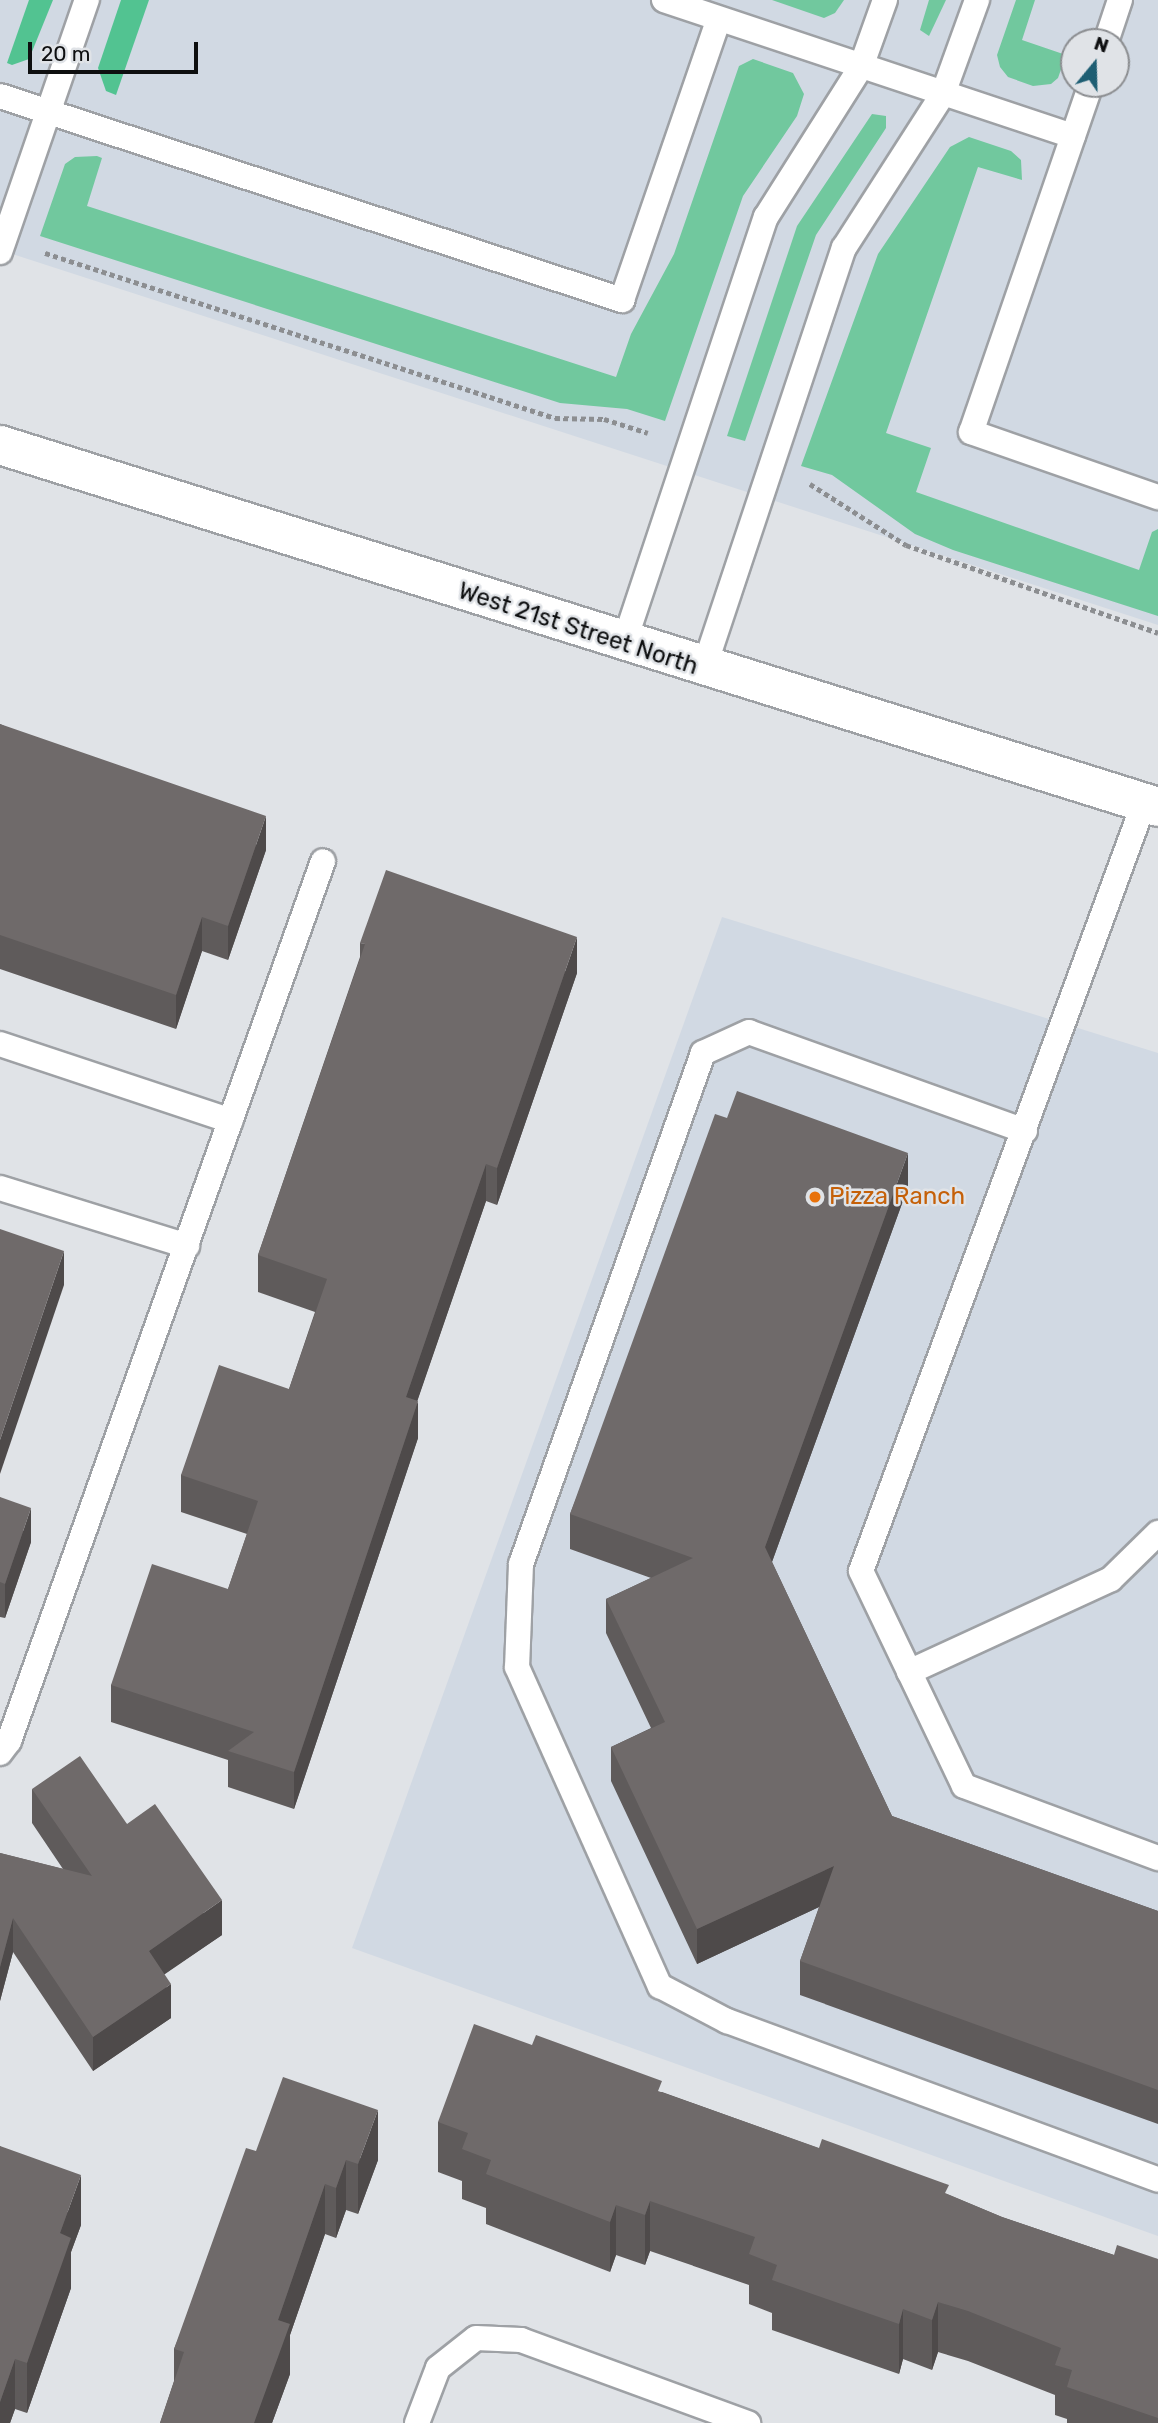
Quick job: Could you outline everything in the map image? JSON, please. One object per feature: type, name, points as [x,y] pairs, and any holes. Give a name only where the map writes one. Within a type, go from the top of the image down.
[{"type":"main road","name":"West 21st Street North","points":[[0,445],[624,643],[1151,805]]},
{"type":"lane","points":[[2,246],[87,0]]},
{"type":"lane","points":[[664,0],[1073,136]]},
{"type":"lane","points":[[624,643],[766,217],[861,66],[885,0]]},
{"type":"lane","points":[[704,668],[844,248],[943,94],[977,0]]},
{"type":"lane","points":[[1111,28],[1120,0]]},
{"type":"lane","points":[[0,96],[622,300],[719,19]]},
{"type":"lane","points":[[1086,98],[971,432],[1158,497]]},
{"type":"lane","points":[[1151,805],[1025,1131],[861,1571],[964,1786],[1158,1858]]},
{"type":"lane","points":[[0,1753],[9,1741],[323,861]]},
{"type":"lane","points":[[1025,1131],[749,1032],[704,1053],[521,1564],[517,1667],[660,1986],[727,2021],[1158,2180]]},
{"type":"lane","points":[[0,1044],[231,1121]]},
{"type":"lane","points":[[0,1188],[187,1246]]},
{"type":"lane","points":[[909,1672],[1111,1579],[1158,1533]]},
{"type":"lane","points":[[417,2423],[438,2368],[476,2338],[520,2340],[748,2423]]},
{"type":"path","points":[[2,246],[555,418],[604,419],[690,446]]},
{"type":"path","points":[[769,472],[817,486],[905,545],[947,562],[1158,633]]},
{"type":"shaded area","points":[[0,0],[1158,0],[1158,625],[0,250]]},
{"type":"shaded area","points":[[722,917],[1158,1053],[1158,2236],[352,1948]]},
{"type":"green space","points":[[29,0],[53,0],[29,59],[12,65],[7,63]]},
{"type":"green space","points":[[121,0],[149,0],[116,95],[106,91],[98,68]]},
{"type":"green space","points":[[772,0],[844,0],[835,13],[824,18]]},
{"type":"green space","points":[[929,0],[946,0],[929,36],[920,30]]},
{"type":"green space","points":[[1016,0],[1035,0],[1022,40],[1060,53],[1058,78],[1051,84],[1033,86],[1008,77],[1000,67],[997,55]]},
{"type":"green space","points":[[753,59],[793,73],[804,94],[797,116],[743,196],[665,421],[627,409],[560,403],[40,236],[65,164],[75,157],[97,156],[102,158],[87,206],[616,377],[631,334],[674,254],[739,66]]},
{"type":"green space","points":[[872,114],[886,116],[886,128],[816,235],[745,441],[727,436],[797,226]]},
{"type":"green space","points":[[969,137],[1011,151],[1021,160],[1022,180],[978,167],[886,433],[931,448],[916,492],[1139,570],[1152,532],[1158,529],[1158,616],[953,550],[915,534],[832,475],[801,466],[878,254],[950,147]]},
{"type":"building","points":[[0,724],[266,816],[228,926],[202,917],[176,995],[0,935]]},
{"type":"building","points":[[386,870],[577,937],[497,1168],[486,1164],[406,1397],[418,1401],[294,1772],[228,1751],[254,1732],[111,1685],[152,1564],[228,1589],[258,1501],[181,1475],[219,1365],[289,1389],[327,1279],[258,1255],[365,944],[360,943]]},
{"type":"building","points":[[737,1091],[908,1153],[765,1547],[892,1816],[1158,1911],[1158,2090],[800,1961],[834,1866],[697,1929],[611,1747],[665,1722],[606,1599],[693,1558],[570,1514],[715,1114],[727,1118]]},
{"type":"building","points":[[0,1229],[64,1251],[0,1440]]},
{"type":"building","points":[[0,1497],[31,1508],[5,1584],[0,1582]]},
{"type":"building","points":[[80,1756],[127,1824],[155,1804],[222,1900],[149,1951],[171,1984],[93,2037],[13,1918],[0,1967],[0,1853],[92,1876],[32,1789]]},
{"type":"building","points":[[474,2024],[532,2045],[536,2035],[662,2081],[658,2091],[819,2148],[822,2139],[949,2185],[945,2193],[1002,2217],[1114,2255],[1117,2245],[1158,2259],[1158,2418],[1067,2387],[1072,2370],[1055,2365],[1061,2348],[968,2311],[938,2302],[932,2320],[903,2309],[899,2324],[772,2280],[777,2265],[749,2254],[755,2237],[650,2201],[645,2215],[616,2205],[610,2222],[486,2174],[491,2160],[462,2149],[468,2133],[438,2122]]},
{"type":"building","points":[[283,2077],[378,2110],[358,2164],[346,2160],[336,2188],[325,2184],[278,2320],[290,2324],[254,2423],[160,2423],[184,2352],[174,2349],[246,2148],[256,2151]]},
{"type":"building","points":[[0,2146],[81,2175],[60,2233],[71,2238],[27,2363],[15,2359],[0,2402]]},
{"type":"place","name":"Pizza Ranch","points":[[815,1197]]}]
